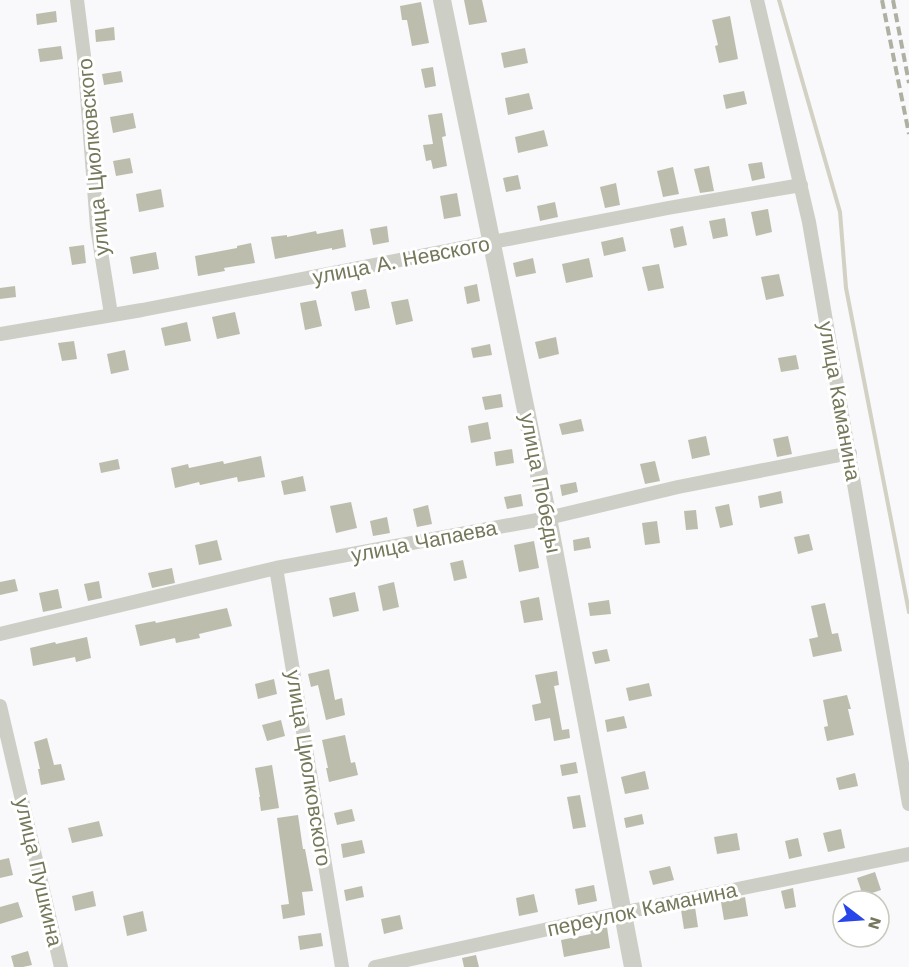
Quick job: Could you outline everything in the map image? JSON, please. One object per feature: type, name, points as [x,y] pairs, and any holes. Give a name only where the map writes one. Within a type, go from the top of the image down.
[{"type":"street","name":"улица Циолковского","points":[[77,0],[84,56],[97,227],[111,314]]},
{"type":"street","name":"улица Победы","points":[[442,0],[548,518],[633,967]]},
{"type":"street","name":"улица Каманина","points":[[757,0],[811,234],[909,804]]},
{"type":"street","name":"улица А. Невского","points":[[0,334],[142,310],[668,208],[801,185]]},
{"type":"street","name":"улица Чапаева","points":[[0,634],[276,568],[548,518],[678,488],[850,453]]},
{"type":"street","name":"улица Циолковского","points":[[276,568],[342,967]]},
{"type":"street","name":"улица Пушкина","points":[[0,706],[61,967]]},
{"type":"street","name":"переулок Каманина","points":[[375,967],[621,913],[909,854]]},
{"type":"building","points":[[464,0],[482,0],[487,22],[469,25]]},
{"type":"building","points":[[421,2],[429,43],[412,46],[407,20],[402,20],[400,6]]},
{"type":"building","points":[[56,11],[57,22],[37,25],[36,14]]},
{"type":"building","points":[[730,16],[738,59],[719,63],[715,46],[718,45],[712,20]]},
{"type":"building","points":[[114,27],[115,40],[96,42],[95,30]]},
{"type":"building","points":[[61,46],[63,59],[40,62],[38,49]]},
{"type":"building","points":[[525,48],[528,63],[504,68],[501,53]]},
{"type":"building","points":[[433,67],[436,86],[425,88],[421,69]]},
{"type":"building","points":[[121,71],[123,82],[104,85],[102,74]]},
{"type":"building","points":[[744,91],[747,104],[726,109],[723,95]]},
{"type":"building","points":[[529,93],[533,109],[508,115],[505,98]]},
{"type":"building","points":[[133,113],[136,128],[113,133],[110,117]]},
{"type":"building","points":[[442,113],[446,136],[442,137],[447,166],[433,169],[431,160],[426,161],[423,145],[433,144],[428,115]]},
{"type":"building","points":[[544,130],[548,146],[518,153],[515,137]]},
{"type":"building","points":[[130,158],[133,173],[116,176],[113,161]]},
{"type":"building","points":[[762,162],[765,178],[752,181],[748,164]]},
{"type":"building","points":[[709,166],[714,191],[700,193],[694,169]]},
{"type":"building","points":[[673,167],[679,194],[663,197],[657,171]]},
{"type":"building","points":[[518,175],[521,189],[506,192],[503,178]]},
{"type":"building","points":[[616,183],[620,205],[605,208],[600,187]]},
{"type":"building","points":[[161,189],[164,207],[139,212],[136,194]]},
{"type":"building","points":[[457,193],[461,216],[444,219],[440,196]]},
{"type":"building","points":[[555,202],[558,217],[540,221],[537,206]]},
{"type":"building","points":[[768,209],[772,232],[756,236],[751,212]]},
{"type":"building","points":[[725,218],[728,236],[713,239],[709,221]]},
{"type":"building","points":[[387,226],[389,242],[373,245],[370,229]]},
{"type":"building","points":[[683,226],[687,245],[674,248],[670,229]]},
{"type":"building","points":[[343,229],[346,247],[275,259],[271,237],[287,235],[287,237],[316,231],[317,234]]},
{"type":"building","points":[[623,237],[626,251],[604,256],[601,242]]},
{"type":"building","points":[[251,243],[255,263],[224,268],[225,271],[198,276],[195,256]]},
{"type":"building","points":[[84,245],[86,263],[72,265],[69,247]]},
{"type":"building","points":[[156,252],[159,269],[133,274],[130,257]]},
{"type":"building","points":[[533,258],[536,273],[516,277],[513,263]]},
{"type":"building","points":[[589,258],[593,277],[566,283],[562,264]]},
{"type":"building","points":[[659,264],[664,288],[648,291],[642,267]]},
{"type":"building","points":[[779,274],[784,296],[766,300],[761,277]]},
{"type":"building","points":[[477,284],[480,301],[467,304],[464,287]]},
{"type":"building","points":[[15,286],[16,297],[0,299],[0,288]]},
{"type":"building","points":[[366,289],[370,308],[355,311],[351,292]]},
{"type":"building","points":[[408,299],[413,321],[396,325],[391,302]]},
{"type":"building","points":[[316,300],[322,326],[305,330],[300,303]]},
{"type":"building","points":[[235,312],[240,334],[217,339],[212,317]]},
{"type":"building","points":[[187,322],[191,341],[165,346],[161,328]]},
{"type":"building","points":[[556,337],[559,354],[539,359],[535,342]]},
{"type":"building","points":[[74,341],[77,359],[62,361],[58,343]]},
{"type":"building","points":[[490,344],[492,355],[473,358],[471,348]]},
{"type":"building","points":[[125,350],[129,370],[111,374],[107,354]]},
{"type":"building","points":[[796,355],[799,369],[781,372],[778,358]]},
{"type":"building","points":[[501,394],[503,407],[485,410],[482,397]]},
{"type":"building","points":[[581,419],[584,431],[562,435],[559,424]]},
{"type":"building","points":[[488,422],[491,439],[471,443],[468,426]]},
{"type":"building","points":[[706,436],[710,455],[692,459],[688,440]]},
{"type":"building","points":[[788,436],[792,454],[777,457],[773,439]]},
{"type":"building","points":[[512,449],[514,463],[496,466],[494,452]]},
{"type":"building","points":[[261,456],[265,477],[238,482],[237,477],[175,488],[171,468],[188,464],[189,468],[223,461],[224,464]]},
{"type":"building","points":[[118,459],[120,469],[101,473],[99,463]]},
{"type":"building","points":[[655,461],[660,481],[645,484],[640,464]]},
{"type":"building","points":[[303,476],[306,491],[284,495],[281,481]]},
{"type":"building","points":[[576,482],[578,492],[562,496],[560,485]]},
{"type":"building","points":[[781,491],[783,503],[760,508],[758,496]]},
{"type":"building","points":[[521,494],[523,506],[507,509],[504,497]]},
{"type":"building","points":[[351,502],[357,528],[336,533],[330,506]]},
{"type":"building","points":[[729,504],[733,525],[720,528],[715,507]]},
{"type":"building","points":[[428,505],[432,524],[417,527],[413,509]]},
{"type":"building","points":[[696,510],[698,529],[686,530],[684,511]]},
{"type":"building","points":[[387,517],[390,533],[373,536],[370,521]]},
{"type":"building","points":[[657,521],[660,543],[645,545],[642,523]]},
{"type":"building","points":[[809,534],[813,550],[798,554],[794,537]]},
{"type":"building","points":[[589,537],[591,548],[574,551],[573,540]]},
{"type":"building","points":[[217,540],[222,560],[199,565],[195,545]]},
{"type":"building","points":[[534,541],[539,568],[519,572],[514,545]]},
{"type":"building","points":[[463,560],[467,578],[454,581],[450,563]]},
{"type":"building","points":[[172,568],[175,583],[152,588],[148,573]]},
{"type":"building","points":[[15,579],[18,591],[0,595],[0,582]]},
{"type":"building","points":[[99,581],[102,598],[88,601],[84,584]]},
{"type":"building","points":[[394,582],[399,607],[383,611],[378,586]]},
{"type":"building","points":[[58,589],[62,608],[43,612],[39,593]]},
{"type":"building","points":[[355,592],[359,611],[333,617],[329,598]]},
{"type":"building","points":[[539,597],[543,620],[524,623],[520,601]]},
{"type":"building","points":[[609,600],[611,614],[590,616],[588,603]]},
{"type":"building","points":[[825,603],[832,634],[838,633],[842,651],[813,657],[809,639],[818,637],[811,606]]},
{"type":"building","points":[[227,608],[232,626],[199,634],[200,638],[176,643],[175,638],[140,646],[135,625],[155,621],[156,623]]},
{"type":"building","points":[[87,637],[91,658],[76,662],[75,657],[33,666],[30,648]]},
{"type":"building","points":[[607,649],[610,661],[595,664],[592,652]]},
{"type":"building","points":[[329,669],[335,700],[342,698],[345,715],[326,720],[318,685],[311,687],[308,674]]},
{"type":"building","points":[[557,671],[559,685],[554,686],[562,730],[569,729],[570,738],[554,741],[550,718],[535,721],[532,705],[541,703],[535,675]]},
{"type":"building","points":[[274,679],[277,694],[258,699],[255,684]]},
{"type":"building","points":[[649,683],[652,696],[629,701],[626,688]]},
{"type":"building","points":[[847,695],[854,735],[827,741],[824,727],[828,726],[823,700]]},
{"type":"building","points":[[624,716],[627,728],[607,732],[605,720]]},
{"type":"building","points":[[281,720],[285,736],[267,741],[262,725]]},
{"type":"building","points":[[345,735],[351,763],[355,762],[358,775],[329,782],[322,740]]},
{"type":"building","points":[[47,738],[54,765],[61,764],[65,780],[41,785],[34,742]]},
{"type":"building","points":[[576,762],[578,773],[562,776],[560,765]]},
{"type":"building","points":[[272,765],[279,808],[261,811],[255,768]]},
{"type":"building","points":[[645,771],[649,789],[625,794],[621,777]]},
{"type":"building","points":[[855,773],[858,786],[839,790],[836,778]]},
{"type":"building","points":[[580,795],[586,827],[573,829],[567,797]]},
{"type":"building","points":[[352,809],[355,821],[337,825],[334,813]]},
{"type":"building","points":[[642,814],[644,824],[626,828],[624,818]]},
{"type":"building","points":[[298,815],[313,891],[302,892],[305,915],[283,919],[281,905],[289,904],[277,818]]},
{"type":"building","points":[[99,821],[103,836],[72,843],[68,828]]},
{"type":"building","points":[[841,829],[845,848],[828,852],[823,833]]},
{"type":"building","points":[[737,833],[740,850],[717,854],[714,837]]},
{"type":"building","points":[[798,838],[802,856],[789,859],[785,841]]},
{"type":"building","points":[[362,840],[365,853],[343,858],[341,844]]},
{"type":"building","points":[[9,858],[13,875],[0,878],[0,860]]},
{"type":"building","points":[[670,866],[674,880],[653,885],[649,871]]},
{"type":"building","points":[[875,872],[881,889],[861,889],[857,878]]},
{"type":"building","points":[[594,885],[597,901],[578,905],[575,889]]},
{"type":"building","points":[[362,886],[364,897],[346,901],[344,890]]},
{"type":"building","points":[[793,888],[796,907],[785,909],[781,891]]},
{"type":"building","points":[[93,891],[96,906],[75,911],[72,896]]},
{"type":"building","points":[[534,894],[538,912],[519,916],[516,898]]},
{"type":"building","points":[[745,897],[748,916],[724,920],[721,902]]},
{"type":"building","points":[[18,902],[23,917],[0,924],[0,907]]},
{"type":"building","points":[[695,907],[698,927],[684,929],[681,910]]},
{"type":"building","points":[[143,911],[147,931],[127,936],[123,916]]},
{"type":"building","points":[[400,915],[403,929],[384,934],[381,919]]},
{"type":"building","points":[[607,927],[610,948],[564,957],[561,940],[591,934],[590,930]]},
{"type":"building","points":[[321,933],[323,946],[300,950],[298,936]]},
{"type":"building","points":[[28,951],[32,965],[14,967],[11,956]]},
{"type":"building","points":[[476,955],[479,967],[464,967],[462,958]]},
{"type":"waterway","points":[[779,0],[840,212],[846,288],[909,612]]},
{"type":"railway","points":[[882,0],[909,134]]},
{"type":"railway","points":[[893,0],[909,83]]}]
